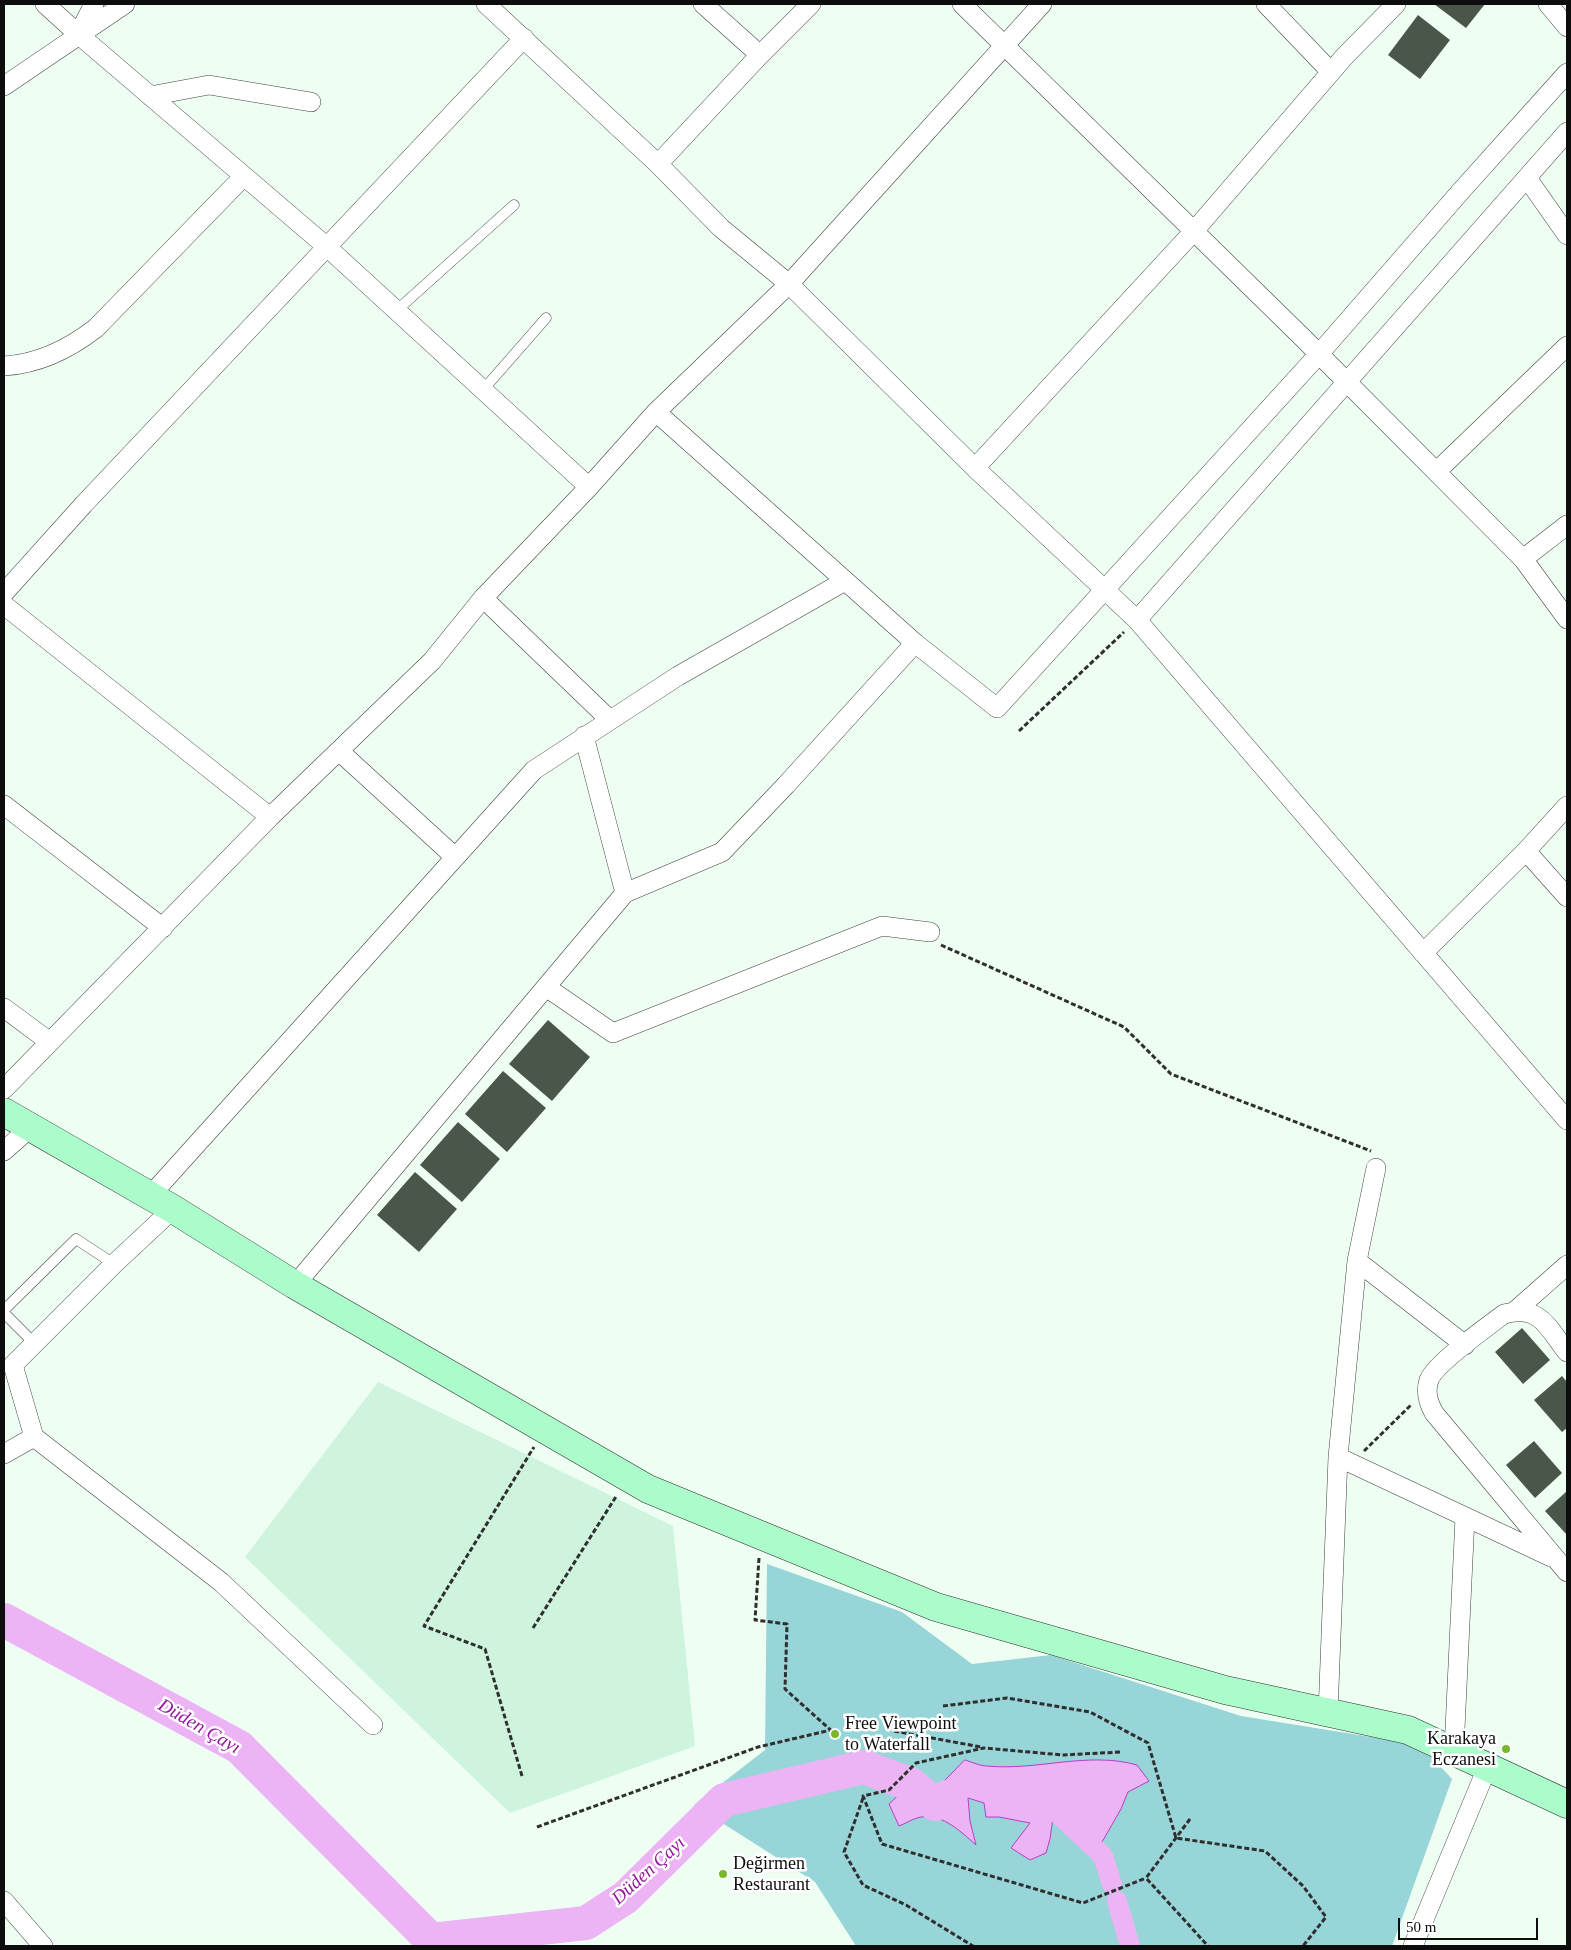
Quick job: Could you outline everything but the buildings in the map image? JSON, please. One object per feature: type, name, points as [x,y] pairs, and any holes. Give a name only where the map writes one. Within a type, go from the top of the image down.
[{"type":"street","points":[[45,4],[327,247],[589,486]]},
{"type":"street","points":[[78,34],[94,4]]},
{"type":"street","points":[[4,86],[78,34],[125,4]]},
{"type":"street","points":[[486,4],[658,164],[721,228],[789,284],[975,468],[1137,620],[1567,1120]]},
{"type":"street","points":[[703,4],[760,55]]},
{"type":"street","points":[[658,164],[760,55],[811,4]]},
{"type":"street","points":[[962,4],[1348,382],[1523,558],[1567,619]]},
{"type":"street","points":[[4,1089],[164,928],[270,817],[432,661],[483,598],[656,412],[789,284],[1042,4]]},
{"type":"street","points":[[1266,4],[1331,72]]},
{"type":"street","points":[[975,468],[1194,231],[1331,72],[1396,4]]},
{"type":"street","points":[[1548,4],[1567,27]]},
{"type":"street","points":[[4,593],[98,490],[524,38]]},
{"type":"street","points":[[656,412],[915,643],[997,708],[1319,354],[1567,73]]},
{"type":"street","points":[[150,96],[209,85],[311,102]]},
{"type":"street","points":[[1137,620],[1567,132]]},
{"type":"street","points":[[4,366],[46,357],[81,340],[96,328],[244,176]]},
{"type":"street","points":[[1527,178],[1567,235]]},
{"type":"street","points":[[1437,472],[1567,346]]},
{"type":"street","points":[[1523,558],[1567,526]]},
{"type":"street","points":[[373,1726],[221,1582],[34,1437],[13,1365],[114,1264],[162,1203],[455,857],[534,770],[678,676],[845,581]]},
{"type":"street","points":[[483,598],[610,720]]},
{"type":"street","points":[[4,605],[270,817]]},
{"type":"street","points":[[296,1285],[625,893],[722,852],[915,643]]},
{"type":"street","points":[[584,736],[625,893]]},
{"type":"street","points":[[339,751],[455,857]]},
{"type":"street","points":[[4,805],[164,928]]},
{"type":"street","points":[[1423,953],[1526,851],[1567,806]]},
{"type":"street","points":[[1526,851],[1567,897]]},
{"type":"street","points":[[546,987],[613,1033],[882,926],[930,932]]},
{"type":"street","points":[[4,1008],[50,1042]]},
{"type":"street","points":[[4,1112],[162,1203],[296,1285],[648,1489],[936,1608],[1225,1690],[1408,1730],[1567,1804]]},
{"type":"street","points":[[4,1151],[31,1128]]},
{"type":"street","points":[[1328,1713],[1357,1261],[1376,1168]]},
{"type":"street","points":[[1357,1261],[1465,1346]]},
{"type":"street","points":[[1515,1311],[1567,1265]]},
{"type":"street","points":[[1562,1566],[1434,1413],[1428,1402],[1427,1390],[1430,1378],[1447,1360],[1504,1314],[1515,1311],[1527,1311],[1538,1316],[1546,1323],[1567,1352]]},
{"type":"street","points":[[4,1454],[34,1437]]},
{"type":"street","points":[[1345,1460],[1562,1566]]},
{"type":"street","points":[[1454,1750],[1465,1517]]},
{"type":"street","points":[[1413,1946],[1487,1768]]},
{"type":"street","points":[[4,1901],[43,1946]]},
{"type":"lane","points":[[396,311],[514,205]]},
{"type":"lane","points":[[483,390],[546,318]]},
{"type":"lane","points":[[34,1343],[4,1311],[76,1239],[114,1264]]},
{"type":"path","points":[[1019,731],[1137,620]]},
{"type":"path","points":[[930,932],[942,947],[1124,1027],[1171,1074],[1373,1152],[1376,1168]]},
{"type":"path","points":[[1345,1460],[1427,1390]]},
{"type":"path","points":[[522,1776],[485,1648],[424,1626],[544,1429]]},
{"type":"path","points":[[533,1628],[628,1478]]},
{"type":"path","points":[[760,1535],[755,1620],[787,1624],[784,1689],[835,1734]]},
{"type":"path","points":[[943,1706],[1007,1698],[1090,1712],[1148,1743],[1176,1838]]},
{"type":"path","points":[[537,1826],[758,1747],[831,1730]]},
{"type":"path","points":[[894,1730],[984,1748],[1063,1755],[1120,1752]]},
{"type":"path","points":[[864,1796],[889,1790],[916,1763],[984,1748]]},
{"type":"path","points":[[864,1796],[882,1844],[1083,1903],[1146,1878],[1190,1819]]},
{"type":"path","points":[[864,1796],[844,1852],[863,1885],[906,1905],[974,1946]]},
{"type":"path","points":[[1176,1838],[1265,1851],[1302,1886],[1326,1917],[1303,1946]]},
{"type":"path","points":[[1146,1878],[1208,1946]]},
{"type":"green space","points":[[378,1382],[673,1526],[695,1746],[510,1813],[245,1557]]},
{"type":"shaded area","points":[[767,1564],[902,1612],[972,1664],[1051,1655],[1241,1716],[1421,1745],[1452,1779],[1392,1946],[856,1946],[815,1882],[694,1805],[765,1750]]},
{"type":"shaded area","points":[[965,1760],[984,1766],[1006,1767],[1081,1760],[1119,1761],[1137,1765],[1149,1781],[1128,1792],[1121,1809],[1098,1849],[1091,1847],[1082,1828],[1074,1817],[1068,1813],[1054,1810],[1046,1853],[1030,1860],[1011,1848],[1030,1823],[999,1817],[986,1817],[984,1803],[968,1798],[970,1821],[976,1845],[949,1824],[934,1817],[917,1818],[899,1826],[889,1804],[910,1784],[935,1790]]},
{"type":"waterway","name":"Düden Çayı","points":[[4,1620],[239,1747],[431,1940],[586,1923],[626,1897],[724,1800],[864,1767],[910,1784],[935,1804],[947,1797]]},
{"type":"waterway","points":[[1036,1791],[1103,1856],[1112,1884]]},
{"type":"waterway","points":[[1117,1901],[1130,1946]]},
{"type":"place","name":"Free Viewpoint to Waterfall","points":[[835,1734]]},
{"type":"place","name":"Karakaya Eczanesi","points":[[1506,1749]]},
{"type":"place","name":"Değirmen Restaurant","points":[[723,1874]]}]
